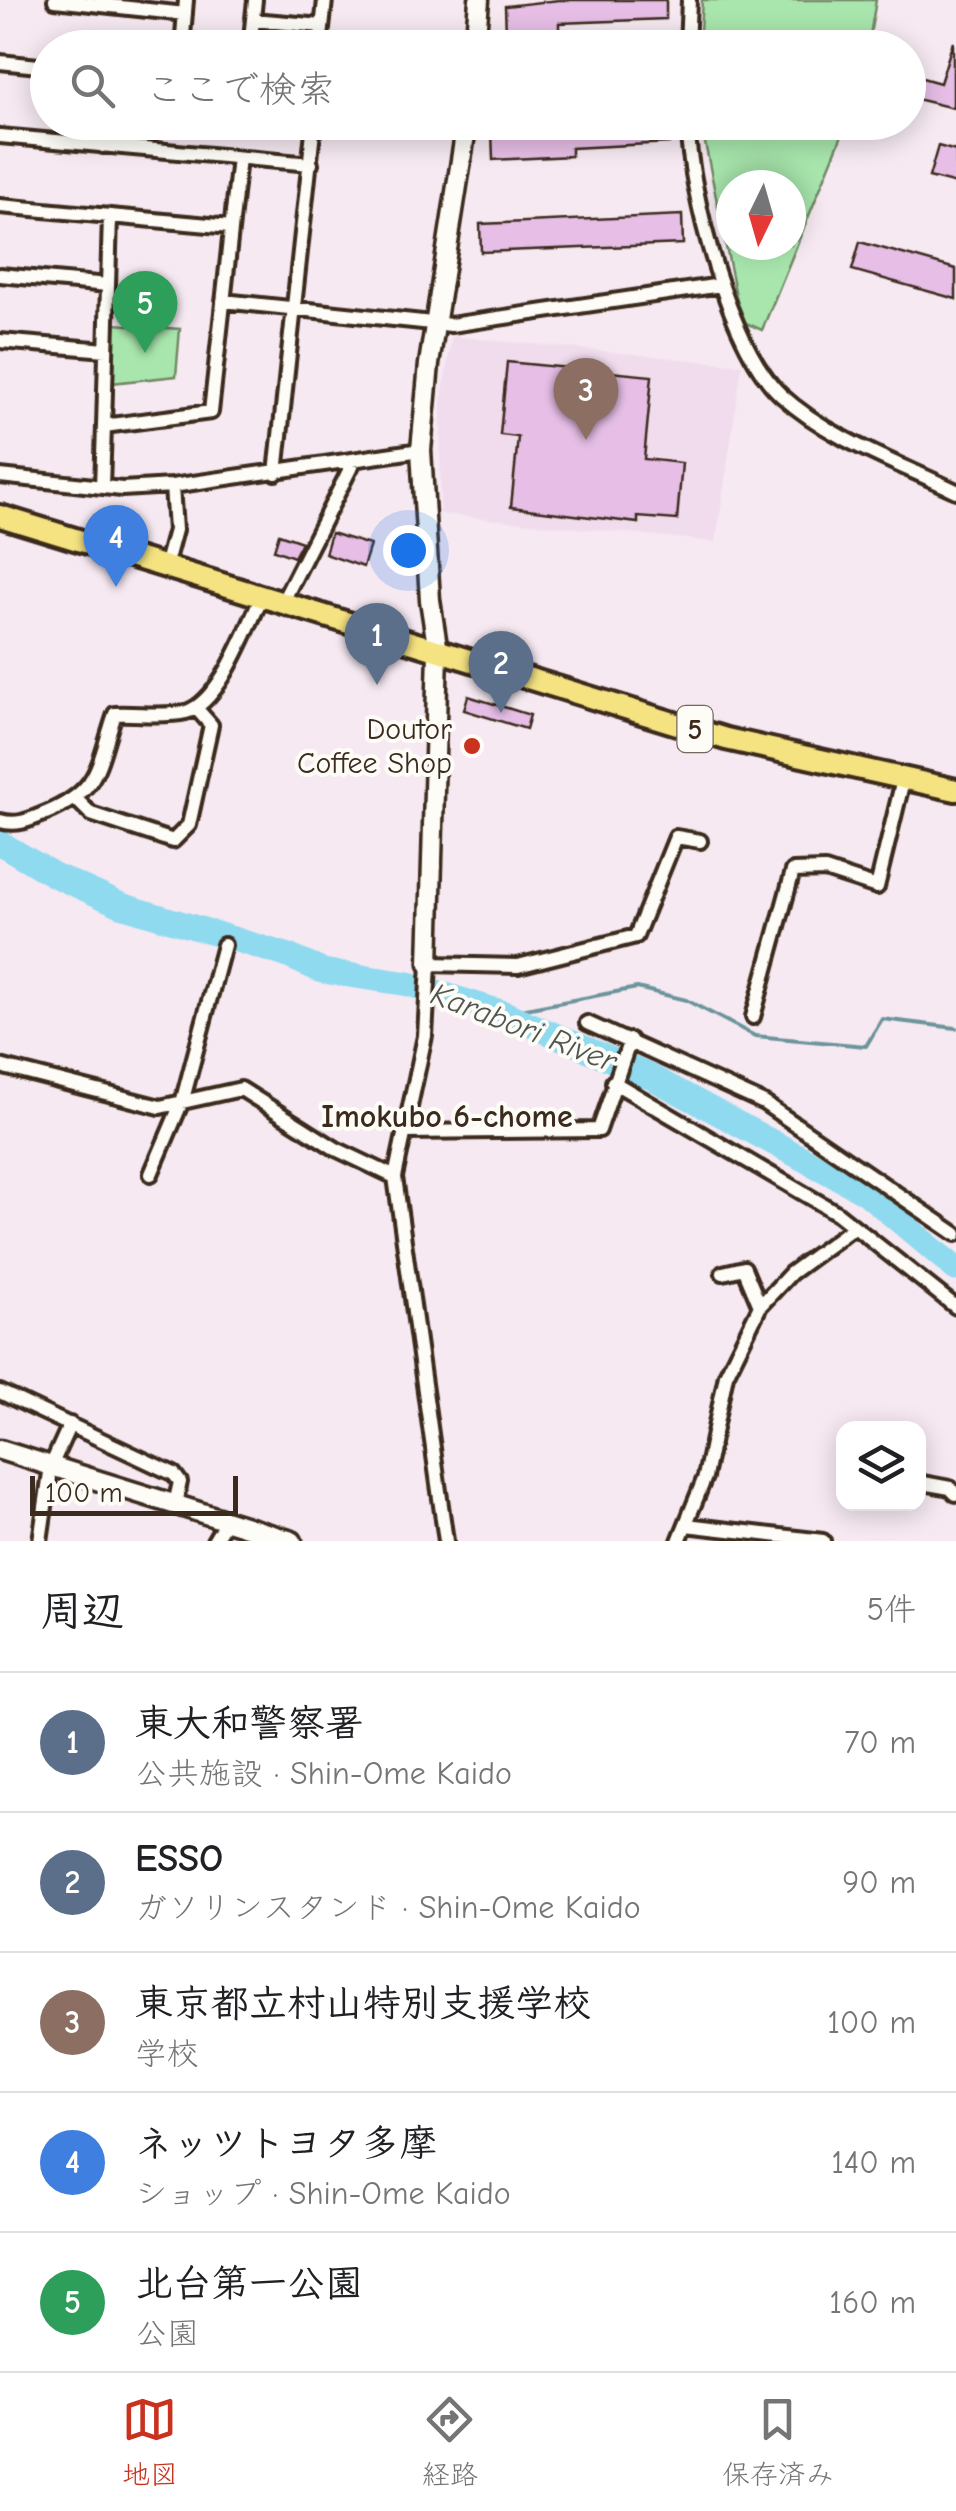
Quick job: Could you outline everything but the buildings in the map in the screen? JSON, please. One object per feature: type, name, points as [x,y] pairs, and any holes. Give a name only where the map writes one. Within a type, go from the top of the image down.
[{"type":"main road","name":"5","points":[[0,516],[726,739],[956,790]]},
{"type":"street","points":[[55,0],[185,7]]},
{"type":"street","points":[[252,30],[255,0]]},
{"type":"street","points":[[322,30],[325,0]]},
{"type":"street","points":[[476,30],[479,0]]},
{"type":"street","points":[[688,30],[689,0]]},
{"type":"street","points":[[253,20],[322,26]]},
{"type":"street","points":[[0,62],[30,65]]},
{"type":"street","points":[[0,136],[30,139]]},
{"type":"street","points":[[41,140],[311,164]]},
{"type":"street","points":[[103,146],[104,140]]},
{"type":"street","points":[[276,473],[313,140]]},
{"type":"street","points":[[446,1541],[395,1177],[426,1017],[429,970],[438,652],[430,600],[421,450],[464,140]]},
{"type":"street","points":[[689,140],[722,285],[757,366],[779,393],[844,436],[956,491]]},
{"type":"street","points":[[104,426],[211,412],[239,158]]},
{"type":"street","points":[[0,206],[232,227]]},
{"type":"street","points":[[102,487],[110,216]]},
{"type":"street","points":[[0,275],[108,285]]},
{"type":"street","points":[[223,301],[451,326],[722,285]]},
{"type":"street","points":[[0,341],[106,350]]},
{"type":"street","points":[[0,476],[102,487],[172,486],[421,450]]},
{"type":"street","points":[[0,821],[16,825],[77,800],[91,785],[115,714],[184,712],[196,708],[216,689],[354,461]]},
{"type":"street","points":[[166,567],[175,530],[172,486]]},
{"type":"street","points":[[77,800],[91,814],[173,841],[189,825],[211,725],[196,708]]},
{"type":"street","points":[[753,1017],[793,871],[825,870],[878,887],[904,780]]},
{"type":"street","points":[[429,970],[518,966],[636,936],[676,837],[700,842]]},
{"type":"street","points":[[152,1174],[184,1099],[224,945]]},
{"type":"street","points":[[588,1023],[764,1104],[956,1234]]},
{"type":"street","points":[[404,1132],[599,1130],[630,1040]]},
{"type":"street","points":[[0,1066],[160,1107],[241,1090],[336,1149],[395,1177]]},
{"type":"street","points":[[613,1082],[665,1108],[854,1227],[956,1306]]},
{"type":"street","points":[[679,1541],[705,1477],[726,1375],[760,1306],[792,1272],[854,1227]]},
{"type":"street","points":[[723,1272],[744,1268],[760,1306]]},
{"type":"street","points":[[0,1392],[174,1474],[180,1482],[175,1504]]},
{"type":"street","points":[[40,1541],[51,1466],[70,1424]]},
{"type":"street","points":[[0,1450],[292,1541]]},
{"type":"street","points":[[926,1484],[950,1488],[956,1494]]},
{"type":"street","points":[[214,1541],[226,1521]]},
{"type":"street","points":[[686,1524],[823,1541]]},
{"type":"shaded area","points":[[452,336],[742,365],[716,542],[440,514],[441,404]]},
{"type":"green space","points":[[702,0],[876,0],[871,30],[700,30]]},
{"type":"green space","points":[[704,140],[840,140],[806,223],[806,170],[716,170],[716,197]]},
{"type":"green space","points":[[729,260],[791,260],[762,330],[746,323]]},
{"type":"green space","points":[[114,324],[180,329],[176,376],[111,383]]},
{"type":"waterway","name":"Karabori River","points":[[0,843],[54,875],[121,905],[286,955],[322,971],[409,984],[504,1013],[651,1077],[865,1192],[956,1269]]},
{"type":"waterway","points":[[504,1013],[637,988],[686,1000],[755,1036],[866,1046],[882,1019],[956,1028]]},
{"type":"place","name":"北台第一公園","points":[[145,353]]},
{"type":"place","name":"東京都立村山特別支援学校","points":[[586,440]]},
{"type":"place","name":"ネッツトヨタ多摩","points":[[116,587]]},
{"type":"place","name":"東大和警察署","points":[[377,685]]},
{"type":"place","name":"ESSO","points":[[501,713]]},
{"type":"place","name":"Doutor Coffee Shop","points":[[472,746]]},
{"type":"district","name":"Imokubo 6-chome","points":[[447,1116]]}]
